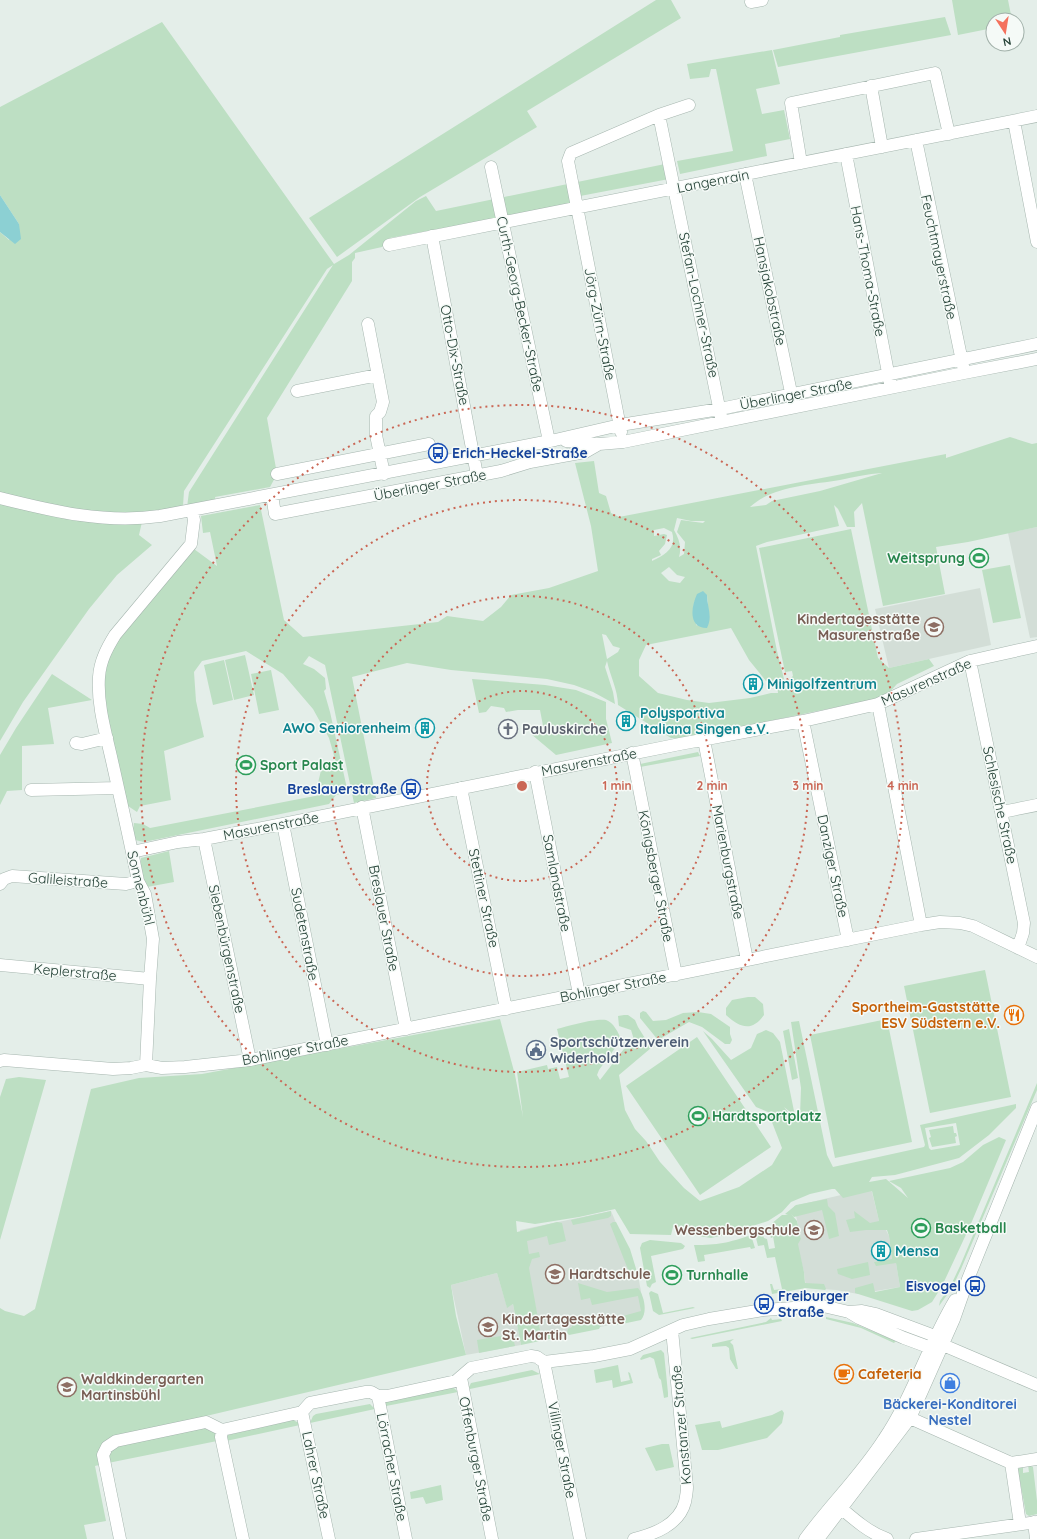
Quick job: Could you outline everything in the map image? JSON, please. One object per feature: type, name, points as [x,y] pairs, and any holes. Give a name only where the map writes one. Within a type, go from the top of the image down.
[{"type":"street","points":[[801,163],[791,103],[935,73],[949,134]]},
{"type":"street","points":[[870,86],[882,147]]},
{"type":"street","name":"Jörg-Zürn-Straße","points":[[623,442],[568,161],[571,153],[659,115],[689,105]]},
{"type":"street","name":"Stefan-Lochner-Straße","points":[[659,115],[722,422]]},
{"type":"street","name":"Langenrain","points":[[389,245],[1037,116]]},
{"type":"street","points":[[1014,121],[1037,242]]},
{"type":"street","name":"Feuchtmayerstraße","points":[[916,140],[964,373]]},
{"type":"street","name":"Hans-Thoma-Straße","points":[[846,154],[891,388]]},
{"type":"street","name":"Curth-Georg-Becker-Straße","points":[[491,167],[552,441]]},
{"type":"street","name":"Hansjakobstraße","points":[[745,174],[794,407]]},
{"type":"street","name":"Otto-Dix-Straße","points":[[432,236],[477,475]]},
{"type":"street","points":[[368,324],[383,402],[380,412],[376,416],[376,435],[381,453],[384,474]]},
{"type":"street","name":"Überlinger Straße","points":[[5,499],[95,518],[144,519],[272,496],[552,441],[620,425],[720,409],[792,395],[1037,344]]},
{"type":"street","name":"Überlinger Straße","points":[[552,441],[599,444],[623,442],[1037,359]]},
{"type":"street","points":[[297,391],[378,375]]},
{"type":"street","points":[[277,474],[429,444]]},
{"type":"street","name":"Überlinger Straße","points":[[272,496],[276,514],[501,471],[530,462],[585,452],[599,444]]},
{"type":"street","name":"Sonnenbühl","points":[[146,1065],[150,978],[154,940],[145,894],[138,881],[107,738],[99,697],[99,676],[101,663],[106,649],[115,635],[191,544],[194,520],[192,510]]},
{"type":"street","name":"Masurenstraße","points":[[132,852],[178,842],[204,839],[283,824],[535,772],[803,721],[878,704],[970,661],[1037,646]]},
{"type":"street","name":"Schlesische Straße","points":[[970,661],[1024,923],[1018,948]]},
{"type":"street","points":[[878,704],[921,925]]},
{"type":"street","name":"Danziger Straße","points":[[803,721],[848,940]]},
{"type":"street","points":[[76,743],[82,744],[107,738]]},
{"type":"street","name":"Marienburgstraße","points":[[704,740],[747,960]]},
{"type":"street","name":"Königsberger Straße","points":[[632,753],[676,974]]},
{"type":"street","name":"Samlandstraße","points":[[535,772],[579,994]]},
{"type":"street","points":[[31,790],[118,788]]},
{"type":"street","name":"Stettiner Straße","points":[[461,788],[506,1009]]},
{"type":"street","points":[[1002,812],[1037,805]]},
{"type":"street","name":"Breslauer Straße","points":[[362,807],[406,1029]]},
{"type":"street","name":"Sudetenstraße","points":[[283,824],[327,1045]]},
{"type":"street","name":"Siebenbürgenstraße","points":[[204,839],[250,1060]]},
{"type":"street","name":"Galileistraße","points":[[0,884],[4,879],[12,876],[126,884],[138,881]]},
{"type":"street","name":"Bohlinger Straße","points":[[0,1061],[4,1060],[113,1069],[146,1065],[162,1068],[204,1066],[250,1060],[940,922],[960,922],[973,926],[1037,957]]},
{"type":"street","name":"Bohlinger Straße","points":[[1018,948],[1037,962]]},
{"type":"street","name":"Keplerstraße","points":[[0,965],[150,978]]},
{"type":"street","points":[[804,1539],[853,1481],[884,1439],[936,1343],[954,1319],[968,1279],[1037,1108]]},
{"type":"street","points":[[120,1539],[103,1455],[107,1447],[116,1441],[206,1422],[222,1430],[302,1412],[310,1403],[366,1392],[371,1392],[378,1396],[388,1396],[456,1381],[471,1368],[531,1356],[537,1357],[544,1362],[594,1356],[630,1349],[683,1325],[739,1313],[823,1306],[849,1312],[864,1320],[936,1343],[1037,1385]]},
{"type":"street","name":"Konstanzer Straße","points":[[634,1539],[656,1532],[670,1524],[677,1517],[685,1503],[687,1487],[672,1330]]},
{"type":"street","points":[[818,1539],[910,1418],[936,1343]]},
{"type":"street","name":"Villinger Straße","points":[[544,1362],[580,1539]]},
{"type":"street","name":"Offenburger Straße","points":[[461,1378],[492,1539]]},
{"type":"street","name":"Lörracher Straße","points":[[378,1396],[406,1539]]},
{"type":"street","name":"Lahrer Straße","points":[[302,1412],[329,1539]]},
{"type":"street","points":[[910,1418],[1011,1463],[1037,1460]]},
{"type":"street","points":[[222,1430],[221,1437],[243,1539]]},
{"type":"street","points":[[1011,1463],[1020,1524]]},
{"type":"street","points":[[842,1509],[868,1530],[887,1539]]},
{"type":"street","points":[[916,1539],[964,1536],[1035,1522],[1036,1539]]},
{"type":"shaded area","points":[[1037,527],[1037,637],[1030,638],[1008,533]]},
{"type":"shaded area","name":"Kindertagesstätte Masurenstraße","points":[[980,588],[991,645],[889,668],[875,609]]},
{"type":"shaded area","points":[[871,1188],[879,1221],[889,1236],[892,1259],[896,1263],[900,1287],[858,1294],[836,1290],[806,1288],[804,1272],[797,1244],[801,1239],[794,1206]]},
{"type":"shaded area","points":[[611,1211],[638,1275],[644,1308],[634,1320],[542,1339],[520,1230]]},
{"type":"shaded area","points":[[497,1273],[507,1307],[513,1304],[521,1345],[466,1355],[451,1285]]},
{"type":"green space","points":[[656,0],[671,0],[681,18],[527,111],[537,127],[420,197],[337,257],[309,218]]},
{"type":"green space","points":[[952,0],[1008,0],[1010,12],[985,12],[985,30],[958,35]]},
{"type":"green space","points":[[945,17],[951,35],[778,67],[773,50],[840,37],[840,35]]},
{"type":"green space","points":[[162,22],[334,264],[349,255],[416,201],[426,196],[436,211],[665,164],[669,179],[575,197],[576,203],[390,238],[382,247],[355,253],[355,258],[352,262],[352,281],[267,418],[277,474],[270,487],[215,497],[216,502],[187,507],[189,492],[333,265],[327,269],[184,491],[183,506],[144,513],[139,535],[152,545],[117,575],[89,609],[23,702],[0,741],[0,232],[9,240],[19,224],[0,195],[0,107]]},
{"type":"green space","points":[[772,50],[780,84],[756,89],[762,114],[784,110],[790,139],[765,144],[767,156],[680,174],[677,161],[733,151],[716,69],[711,69],[709,77],[690,79],[687,64]]},
{"type":"green space","points":[[1010,437],[1032,444],[1037,443],[1037,527],[968,542],[936,547],[945,594],[883,606],[862,503],[854,512],[855,527],[847,527],[838,509],[834,505],[839,526],[767,542],[756,546],[785,683],[793,676],[792,671],[785,672],[759,548],[851,529],[878,658],[889,668],[929,659],[934,666],[897,684],[885,697],[683,739],[671,738],[618,705],[617,694],[607,661],[605,667],[613,692],[615,704],[593,692],[574,685],[547,679],[451,670],[407,663],[352,677],[376,798],[354,803],[325,665],[309,656],[303,664],[314,669],[325,678],[326,689],[324,691],[348,793],[336,795],[329,804],[144,842],[135,840],[133,830],[134,823],[143,824],[150,828],[320,795],[318,783],[322,766],[337,766],[329,738],[313,709],[283,674],[246,651],[202,661],[194,672],[196,701],[204,737],[164,751],[171,800],[140,806],[137,812],[128,806],[105,704],[103,690],[106,664],[118,639],[194,549],[217,566],[210,532],[203,533],[201,516],[260,505],[284,620],[303,637],[438,622],[447,616],[483,621],[501,607],[511,595],[549,588],[598,571],[591,526],[575,463],[594,461],[599,493],[606,496],[611,513],[619,517],[946,454],[946,458]],"holes":[[[882,473],[820,491],[772,501],[766,505],[750,507],[759,500],[781,491],[804,485]],[[677,518],[691,521],[705,521],[703,523],[681,520],[677,532],[685,542],[684,554],[679,557],[679,540],[674,530]],[[664,528],[672,532],[673,542],[669,550],[652,561],[652,559],[661,555],[659,551],[665,544],[667,535],[664,534],[654,536],[654,530]],[[669,567],[677,575],[685,577],[680,583],[669,581],[661,573]],[[707,595],[708,605],[697,626],[693,617],[694,602]],[[731,628],[749,660],[766,681],[777,683],[778,693],[709,703],[687,700],[658,693],[639,676],[639,660],[646,645]],[[602,634],[606,635],[613,646],[620,648],[618,652],[607,659]]]},
{"type":"green space","points":[[1010,565],[1021,618],[993,623],[982,570]]},
{"type":"green space","points":[[245,655],[254,695],[234,700],[225,660]]},
{"type":"green space","points":[[224,660],[233,700],[213,705],[204,665]]},
{"type":"green space","points":[[271,670],[279,710],[259,714],[251,674]]},
{"type":"green space","points":[[52,674],[92,700],[48,708],[54,744],[22,746],[22,790],[7,791],[0,805],[0,755]]},
{"type":"green space","points":[[472,679],[545,685],[576,690],[606,702],[606,719],[612,743],[556,755],[531,734],[544,731],[540,710],[518,710],[506,712],[504,708],[491,706],[486,712],[479,713]]},
{"type":"green space","points":[[698,752],[700,756],[640,767],[640,764]]},
{"type":"green space","points":[[169,851],[174,882],[147,887],[140,875],[141,858]]},
{"type":"green space","points":[[985,970],[1011,1097],[930,1113],[904,986]]},
{"type":"green space","points":[[755,997],[763,1004],[764,1015],[755,1024],[746,1026],[736,1023],[726,1015],[726,1008],[732,1000]]},
{"type":"green space","points":[[643,1011],[646,1012],[653,1021],[666,1020],[683,1013],[698,1012],[711,1014],[730,1027],[732,1040],[730,1044],[725,1044],[702,1027],[689,1022],[658,1040],[640,1018],[640,1013]]},
{"type":"green space","points":[[628,1015],[635,1020],[651,1048],[619,1075],[625,1110],[635,1129],[646,1141],[660,1162],[684,1188],[700,1201],[739,1187],[772,1165],[782,1148],[768,1112],[756,1107],[703,1031],[731,1060],[751,1048],[757,1034],[766,1030],[773,1033],[780,1042],[795,1116],[784,1107],[792,1117],[800,1116],[801,1088],[791,1022],[799,1021],[827,1155],[833,1167],[924,1147],[925,1145],[920,1125],[1016,1104],[1016,1108],[989,1135],[959,1158],[895,1175],[872,1177],[869,1182],[886,1179],[908,1198],[901,1188],[889,1181],[950,1168],[963,1162],[983,1145],[999,1137],[1006,1140],[970,1226],[942,1286],[932,1302],[918,1310],[912,1311],[855,1293],[855,1288],[873,1283],[875,1292],[900,1287],[896,1263],[876,1266],[874,1262],[892,1259],[887,1230],[850,1232],[846,1220],[855,1218],[854,1211],[870,1223],[879,1221],[872,1191],[843,1198],[835,1189],[810,1194],[791,1202],[782,1212],[768,1221],[711,1238],[681,1233],[681,1228],[673,1227],[671,1235],[630,1234],[615,1209],[579,1217],[535,1224],[516,1221],[517,1232],[557,1222],[562,1223],[566,1241],[549,1245],[547,1236],[527,1241],[529,1254],[539,1252],[540,1257],[532,1259],[529,1268],[541,1335],[554,1333],[554,1338],[521,1345],[513,1304],[507,1308],[497,1273],[451,1285],[456,1316],[466,1355],[121,1436],[103,1464],[95,1466],[106,1521],[84,1525],[87,1539],[0,1539],[0,1308],[5,1311],[24,1316],[35,1309],[91,1089],[139,1078],[202,1074],[500,1019],[515,1075],[523,1117],[517,1072],[547,1065],[548,1069],[557,1067],[560,1079],[569,1077],[557,1029],[596,1020],[606,1020],[613,1025],[621,1040],[599,1070],[597,1075],[600,1080],[627,1045],[635,1043],[631,1030],[619,1026],[618,1016]],"holes":[[[956,1123],[960,1145],[931,1150],[929,1148],[925,1128]]]},
{"type":"green space","points":[[887,1019],[912,1142],[835,1158],[810,1035]]},
{"type":"green space","points":[[789,1029],[798,1078],[792,1080],[783,1031]]},
{"type":"green space","name":"Hardtsportplatz","points":[[697,1037],[771,1147],[700,1195],[626,1086]]},
{"type":"green space","points":[[19,1077],[46,1080],[0,1240],[0,1097],[6,1079]]},
{"type":"green space","points":[[1037,1083],[1037,1090],[961,1269],[952,1288],[939,1306],[940,1301],[951,1285],[960,1266]]},
{"type":"green space","points":[[953,1126],[954,1133],[956,1133],[957,1136],[955,1137],[956,1143],[932,1147],[929,1138],[931,1137],[929,1130]]},
{"type":"green space","points":[[827,1199],[828,1206],[835,1213],[839,1236],[829,1239],[822,1210],[794,1217],[791,1214],[797,1221],[801,1239],[798,1244],[805,1283],[824,1284],[826,1289],[806,1288],[772,1294],[770,1284],[772,1284],[774,1290],[782,1289],[775,1257],[767,1258],[764,1245],[758,1246],[755,1234],[771,1228],[773,1237],[771,1238],[769,1230],[762,1233],[764,1238],[767,1239],[769,1249],[775,1248],[771,1224],[782,1215],[788,1215],[785,1214],[796,1205]]},
{"type":"green space","points":[[611,1211],[611,1216],[608,1218],[573,1225],[571,1220]]},
{"type":"green space","points":[[616,1222],[630,1249],[638,1275],[637,1278],[631,1277],[610,1224]]},
{"type":"green space","points":[[751,1235],[755,1248],[751,1249],[750,1247],[704,1255],[705,1261],[698,1262],[694,1245],[723,1243]]},
{"type":"green space","points":[[650,1240],[681,1243],[685,1246],[683,1249],[651,1256],[656,1282],[652,1284],[650,1288],[647,1286],[640,1248],[642,1243]]},
{"type":"green space","points":[[868,1262],[870,1275],[852,1279],[838,1274],[837,1269]]},
{"type":"green space","points":[[578,1283],[607,1292],[638,1288],[642,1295],[645,1308],[643,1317],[641,1320],[617,1325],[613,1324],[612,1319],[641,1311],[638,1296],[592,1305],[590,1298],[581,1300]]},
{"type":"green space","points":[[651,1291],[658,1294],[663,1313],[693,1307],[695,1308],[659,1315],[653,1311],[649,1293]]},
{"type":"green space","points":[[826,1317],[853,1323],[896,1341],[894,1343],[861,1328],[826,1319]]},
{"type":"green space","points":[[594,1318],[600,1321],[601,1325],[599,1329],[569,1335],[567,1333],[568,1329],[572,1327],[572,1324]]},
{"type":"green space","points":[[771,1318],[772,1320],[781,1319],[782,1321],[692,1339],[690,1338],[766,1322]]},
{"type":"green space","points":[[501,1336],[513,1337],[515,1346],[479,1353],[477,1340]]},
{"type":"green space","points":[[734,1339],[730,1342],[733,1345],[738,1369],[736,1369],[730,1359],[729,1348],[726,1346],[712,1347],[712,1344]]},
{"type":"green space","points":[[661,1350],[664,1353],[668,1393],[668,1397],[664,1398],[661,1380],[659,1378],[654,1359],[650,1357],[640,1359],[643,1355]]},
{"type":"green space","points":[[618,1365],[621,1382],[630,1380],[628,1372],[630,1373],[633,1383],[613,1388],[612,1380],[596,1383],[594,1370]]},
{"type":"green space","points":[[532,1370],[540,1374],[470,1389],[469,1387],[471,1383]]},
{"type":"green space","points":[[453,1387],[458,1392],[386,1406],[386,1401]]},
{"type":"green space","points":[[370,1404],[375,1409],[310,1423],[313,1416],[316,1414]]},
{"type":"green space","points":[[782,1410],[784,1413],[782,1423],[767,1438],[718,1450],[702,1450],[695,1425],[720,1421],[722,1428],[772,1415]]},
{"type":"green space","points":[[293,1420],[300,1425],[226,1441],[228,1435]]},
{"type":"green space","points":[[207,1427],[215,1431],[217,1441],[108,1463],[109,1451],[119,1445]]},
{"type":"green space","points":[[669,1444],[674,1467],[656,1471],[645,1448]]},
{"type":"green space","points":[[1028,1465],[1033,1467],[1037,1501],[1037,1514],[1029,1516],[1026,1514],[1018,1470],[1019,1467],[1023,1467],[1023,1473],[1029,1472]]},
{"type":"green space","points":[[441,1485],[443,1500],[426,1504],[423,1497],[411,1499],[410,1492]]},
{"type":"water","points":[[0,195],[19,224],[21,239],[15,244],[0,232]]},
{"type":"water","points":[[703,591],[707,595],[710,619],[707,628],[697,625],[693,616],[693,605],[697,594]]},
{"type":"place","name":"Erich-Heckel-Straße","points":[[438,453]]},
{"type":"place","name":"Weitsprung","points":[[979,558]]},
{"type":"place","name":"Kindertagesstätte Masurenstraße","points":[[934,627]]},
{"type":"place","name":"Minigolfzentrum","points":[[753,684]]},
{"type":"place","name":"Polysportiva Italiana Singen e.V.","points":[[626,721]]},
{"type":"place","name":"AWO Seniorenheim","points":[[425,728]]},
{"type":"place","name":"Pauluskirche","points":[[508,729]]},
{"type":"place","name":"Sport Palast","points":[[246,765]]},
{"type":"place","name":"Breslauerstraße","points":[[411,789]]},
{"type":"place","name":"Sportheim-Gaststätte ESV Südstern e.V.","points":[[1014,1015]]},
{"type":"place","name":"Sportschützenverein Widerhold","points":[[536,1050]]},
{"type":"place","name":"Hardtsportplatz","points":[[698,1116]]},
{"type":"place","name":"Basketball","points":[[921,1228]]},
{"type":"place","name":"Wessenbergschule","points":[[814,1230]]},
{"type":"place","name":"Mensa","points":[[881,1251]]},
{"type":"place","name":"Hardtschule","points":[[555,1274]]},
{"type":"place","name":"Turnhalle","points":[[672,1275]]},
{"type":"place","name":"Eisvogel","points":[[975,1286]]},
{"type":"place","name":"Freiburger Straße","points":[[764,1304]]},
{"type":"place","name":"Kindertagesstätte St. Martin","points":[[488,1327]]},
{"type":"place","name":"Cafeteria","points":[[844,1374]]},
{"type":"place","name":"Bäckerei-Konditorei Nestel","points":[[950,1383]]},
{"type":"place","name":"Waldkindergarten Martinsbühl","points":[[67,1387]]}]
